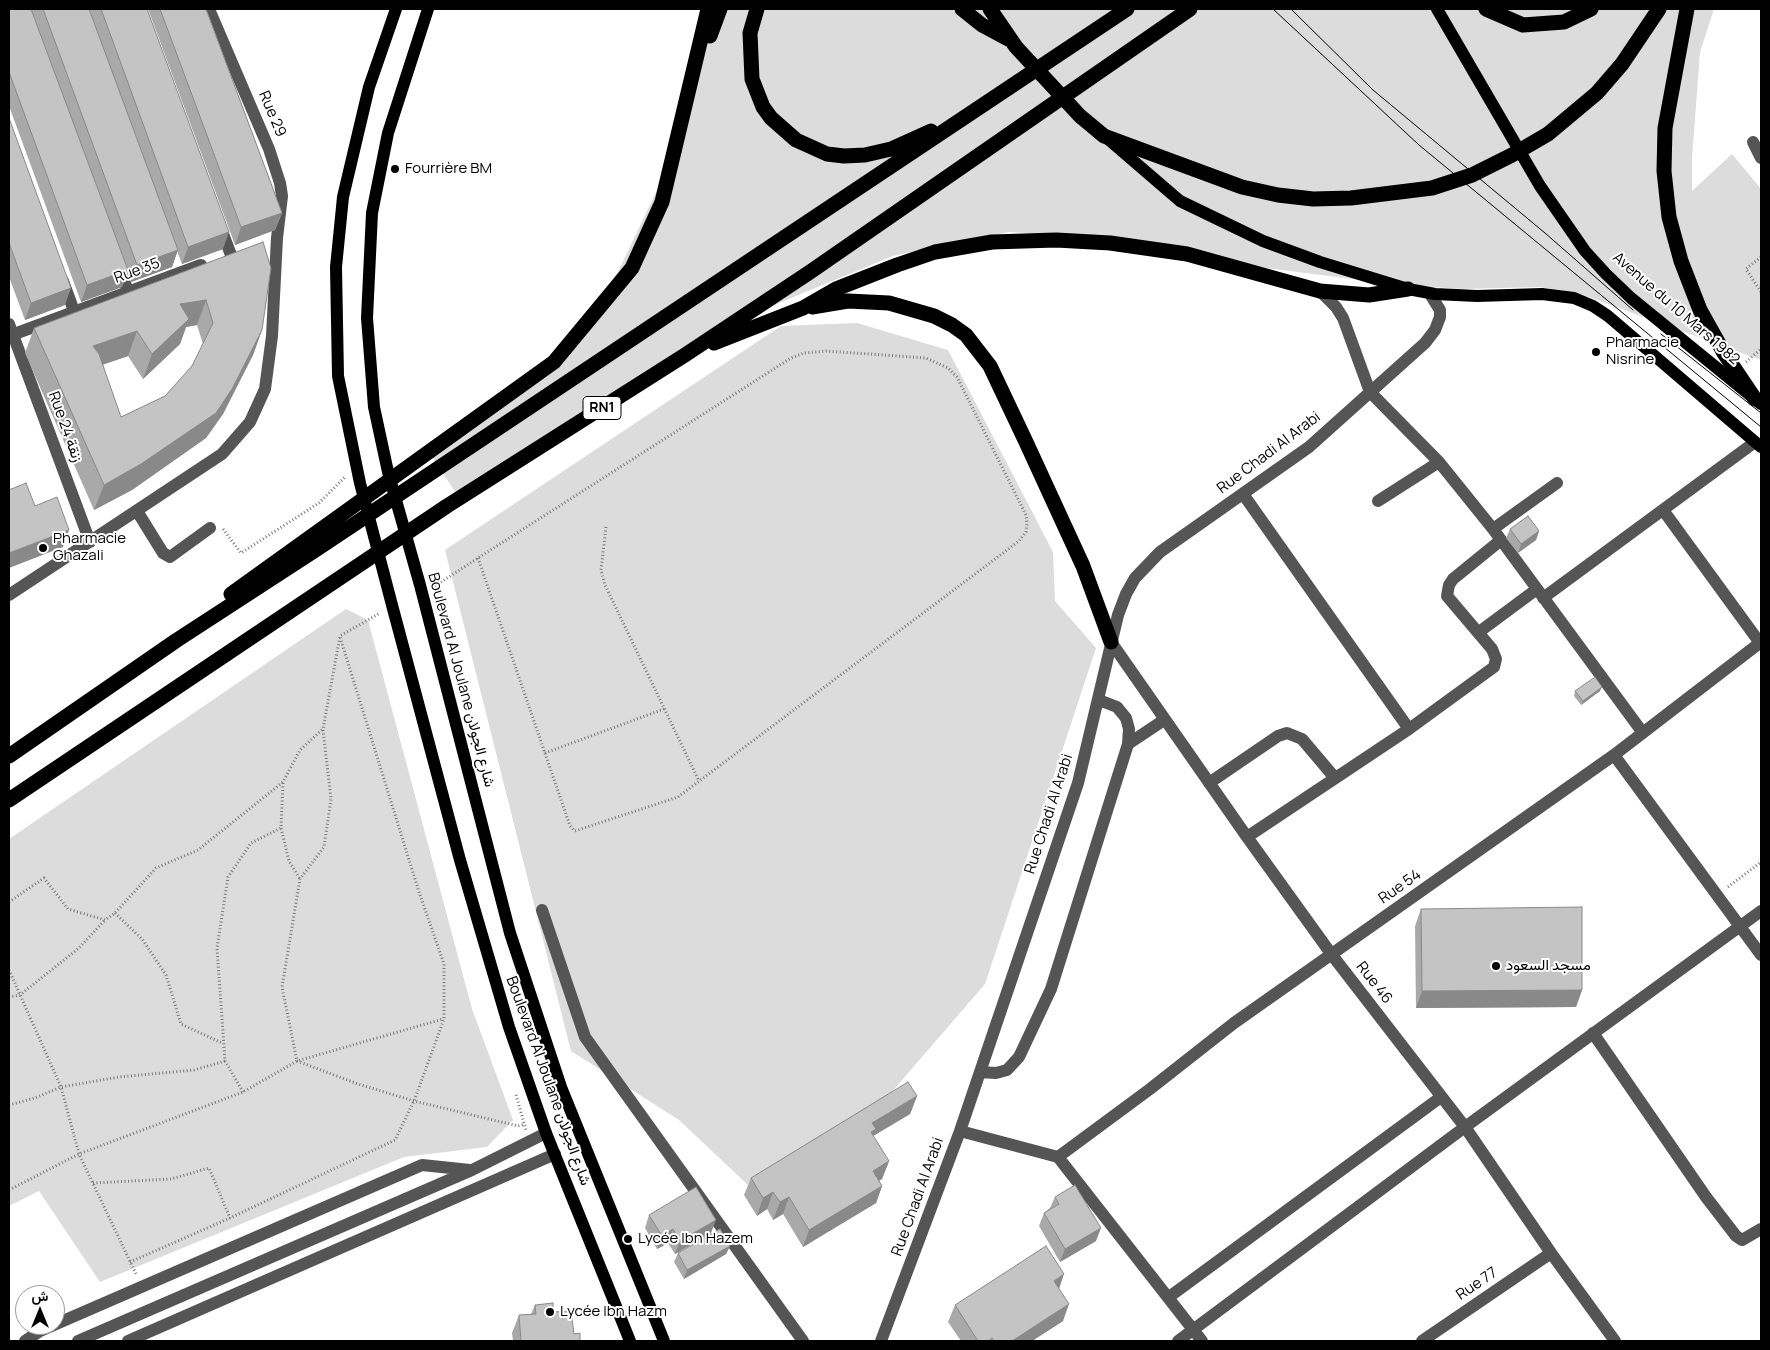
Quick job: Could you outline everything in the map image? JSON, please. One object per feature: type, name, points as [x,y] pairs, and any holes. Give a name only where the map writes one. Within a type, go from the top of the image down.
[{"type":"highway","points":[[177,640],[225,598],[554,362],[632,268],[662,202],[708,9]]},
{"type":"highway","points":[[687,102],[720,9]]},
{"type":"highway","points":[[757,9],[750,33],[752,79],[771,118],[796,140],[808,147],[826,154],[844,156],[891,149],[974,111]]},
{"type":"highway","points":[[962,9],[982,25],[1012,43]]},
{"type":"highway","points":[[990,9],[1012,43],[1080,116],[1104,136],[1242,187],[1278,195],[1313,199],[1351,198],[1432,188],[1472,175],[1548,134],[1597,92],[1633,48],[1659,9]]},
{"type":"highway","name":"RN1","points":[[9,756],[177,640],[317,549],[1127,9]]},
{"type":"highway","name":"RN1","points":[[9,800],[447,506],[685,355],[810,272],[1190,9]]},
{"type":"highway","points":[[1486,9],[1523,25],[1544,25],[1564,22],[1591,9]]},
{"type":"highway","points":[[1688,9],[1665,128],[1664,171],[1669,216],[1681,261],[1700,310],[1724,352],[1758,402]]},
{"type":"highway","points":[[685,355],[803,308],[836,289],[928,255],[967,246],[1017,240],[1056,240],[1110,244],[1186,254],[1320,290],[1369,295],[1408,289]]},
{"type":"highway","points":[[803,308],[848,301],[889,303],[934,316],[966,335],[990,366],[1026,442],[1083,566],[1111,642]]},
{"type":"main road","name":"Boulevard Al Joulane شارع الجولان","points":[[396,9],[369,87],[347,171],[338,232],[335,301],[338,376],[360,483],[392,606],[483,940],[509,1027],[546,1134],[630,1341]]},
{"type":"main road","name":"Boulevard Al Joulane شارع الجولان","points":[[428,9],[388,133],[372,213],[367,280],[368,343],[374,407],[388,472],[420,585],[510,933],[561,1087],[664,1341]]},
{"type":"main road","name":"Avenue du 10 Mars 1982","points":[[1437,9],[1540,186],[1585,251],[1606,274],[1758,402]]},
{"type":"main road","points":[[1104,136],[1180,201],[1263,241],[1320,262],[1430,294],[1477,296],[1542,294],[1574,298],[1593,306],[1608,316],[1758,445]]},
{"type":"street","name":"Rue 29","points":[[9,595],[222,454],[243,430],[256,410],[268,376],[272,240],[282,196],[278,175],[209,9]]},
{"type":"street","points":[[1753,142],[1761,158]]},
{"type":"street","name":"Rue 35","points":[[10,332],[128,291],[176,269],[226,256],[217,218]]},
{"type":"street","points":[[114,255],[128,291]]},
{"type":"street","points":[[58,265],[74,311]]},
{"type":"street","points":[[1320,290],[1336,307],[1343,318],[1370,392],[1439,462],[1493,528],[1643,733]]},
{"type":"street","name":"Rue Chadi Al Arabi","points":[[881,1341],[960,1131],[1078,783],[1099,700],[1111,642],[1126,594],[1135,578],[1148,562],[1310,447],[1415,353],[1435,330],[1440,310],[1430,294]]},
{"type":"street","name":"Rue 24 زنقة","points":[[10,332],[90,542]]},
{"type":"street","points":[[1479,632],[1540,593],[1758,445]]},
{"type":"street","points":[[1378,501],[1439,462]]},
{"type":"street","points":[[1493,528],[1557,483]]},
{"type":"street","points":[[1243,494],[1410,729]]},
{"type":"street","points":[[1663,510],[1761,643]]},
{"type":"street","points":[[137,511],[163,553],[170,556],[210,528]]},
{"type":"street","points":[[1247,837],[1410,729],[1494,667],[1496,659],[1492,649],[1450,601],[1447,590],[1453,579],[1501,540]]},
{"type":"street","name":"Rue 46","points":[[1111,642],[1164,720],[1332,955],[1465,1127],[1551,1253],[1615,1341]]},
{"type":"street","name":"Rue 54","points":[[1058,1157],[1150,1089],[1234,1023],[1614,755],[1761,643]]},
{"type":"street","points":[[980,1072],[996,1073],[1007,1070],[1019,1057],[1051,989],[1128,744],[1129,729],[1126,718],[1117,707],[1099,700]]},
{"type":"street","points":[[1128,744],[1164,720]]},
{"type":"street","points":[[1209,783],[1278,736],[1287,733],[1302,739],[1335,778]]},
{"type":"street","points":[[1614,755],[1761,955]]},
{"type":"street","points":[[542,910],[585,1037],[803,1341]]},
{"type":"street","points":[[1178,1341],[1761,910]]},
{"type":"street","points":[[1593,1033],[1706,1197],[1736,1236],[1742,1240],[1761,1229]]},
{"type":"street","points":[[1170,1298],[1441,1097]]},
{"type":"street","points":[[960,1131],[1058,1157],[1202,1341]]},
{"type":"street","points":[[78,1341],[472,1170],[546,1134]]},
{"type":"street","points":[[123,1322],[127,1341],[143,1338],[555,1154]]},
{"type":"street","points":[[25,1341],[40,1332],[422,1165],[472,1170]]},
{"type":"street","name":"Rue 77","points":[[1422,1341],[1551,1253]]},
{"type":"path","points":[[1761,258],[1746,269],[1761,292]]},
{"type":"path","points":[[440,583],[478,558],[791,358],[804,352],[926,358],[948,368],[956,377],[1026,515],[1026,532],[1019,541],[678,797],[575,831],[570,826],[478,558]]},
{"type":"path","points":[[210,528],[219,523],[241,553],[318,503],[344,477]]},
{"type":"path","points":[[606,527],[601,570],[605,585],[699,781]]},
{"type":"path","points":[[297,1061],[282,987],[289,934],[300,879],[324,847],[331,799],[323,729],[340,636],[378,614]]},
{"type":"path","points":[[130,1262],[230,1218],[395,1140],[414,1101],[444,1019],[444,964],[419,892],[340,636]]},
{"type":"path","points":[[545,753],[664,709]]},
{"type":"path","points":[[9,997],[20,995],[78,948],[105,920],[115,913],[156,868],[198,850],[283,782],[300,750],[323,729]]},
{"type":"path","points":[[283,782],[281,828],[289,861],[300,879]]},
{"type":"path","points":[[243,1092],[225,1060],[222,1043],[217,948],[228,878],[251,844],[281,828]]},
{"type":"path","points":[[1717,894],[1761,862]]},
{"type":"path","points":[[9,902],[44,878],[68,909],[105,920]]},
{"type":"path","points":[[115,913],[142,939],[166,975],[181,1024],[222,1043]]},
{"type":"path","points":[[9,970],[61,1088],[79,1154],[142,1287]]},
{"type":"path","points":[[9,1190],[79,1154],[243,1092],[297,1061],[444,1019]]},
{"type":"path","points":[[9,1105],[61,1088],[119,1077],[194,1070],[225,1060]]},
{"type":"path","points":[[297,1061],[358,1084],[414,1101],[518,1126],[542,1120]]},
{"type":"path","points":[[93,1183],[171,1179],[208,1168],[230,1218]]},
{"type":"shaded area","points":[[703,9],[1714,9],[1700,52],[1692,158],[1692,191],[1732,154],[1761,189],[1761,360],[1578,293],[1540,287],[1461,289],[1392,284],[1258,267],[1129,239],[1009,232],[893,256],[779,303],[594,412],[461,501],[426,447],[592,326],[658,188]]},
{"type":"shaded area","points":[[857,323],[948,350],[1053,552],[1055,601],[1096,648],[985,984],[890,1094],[748,1185],[679,1120],[571,1051],[445,550],[781,326]]},
{"type":"shaded area","points":[[346,609],[368,620],[472,1009],[513,1120],[487,1147],[404,1157],[100,1282],[39,1191],[9,1206],[9,839]]},
{"type":"building","points":[[9,9],[31,9],[128,270],[87,285],[9,72]]},
{"type":"building","points":[[43,9],[89,9],[178,250],[137,265]]},
{"type":"building","points":[[101,9],[147,9],[229,232],[188,247]]},
{"type":"building","points":[[160,9],[206,9],[282,213],[241,227]]},
{"type":"building","points":[[9,118],[71,288],[31,303],[9,243]]},
{"type":"building","points":[[263,242],[271,268],[262,330],[232,389],[216,413],[141,464],[104,485],[34,328]],"holes":[[[206,300],[213,323],[192,366],[165,396],[121,417],[99,354],[93,346],[137,331],[152,354],[189,319],[180,304]]]},
{"type":"building","points":[[26,483],[35,506],[57,497],[69,530],[9,553],[9,490]]},
{"type":"building","points":[[1528,516],[1539,531],[1521,544],[1510,529]]},
{"type":"building","points":[[1595,677],[1602,687],[1583,701],[1575,691]]},
{"type":"building","name":"مسجد السعود","points":[[1582,907],[1582,990],[1422,991],[1421,909]]},
{"type":"building","points":[[908,1082],[917,1096],[872,1123],[876,1129],[871,1132],[889,1161],[873,1171],[882,1186],[809,1230],[789,1197],[780,1202],[773,1192],[763,1198],[751,1178]]},
{"type":"building","points":[[1075,1185],[1101,1228],[1065,1249],[1044,1213],[1059,1204],[1055,1197]]},
{"type":"building","points":[[696,1187],[716,1220],[680,1241],[673,1229],[662,1236],[649,1215]]},
{"type":"building","points":[[720,1229],[730,1246],[687,1270],[678,1253]]},
{"type":"building","points":[[1046,1246],[1064,1274],[1054,1281],[1069,1304],[1012,1341],[994,1341],[992,1338],[988,1341],[978,1341],[955,1305]]},
{"type":"building","points":[[553,1303],[553,1312],[571,1311],[574,1334],[580,1333],[580,1341],[521,1341],[519,1315],[536,1314],[535,1305]]},
{"type":"tram line","points":[[1273,9],[1419,145],[1761,427]]},
{"type":"tram line","points":[[1291,9],[1373,90],[1545,233],[1633,310]]},
{"type":"tram line","points":[[1661,334],[1761,413]]},
{"type":"place","name":"Fourrière BM","points":[[395,169]]},
{"type":"place","name":"Pharmacie Nisrine","points":[[1596,352]]},
{"type":"place","name":"Pharmacie Ghazali","points":[[43,548]]},
{"type":"place","name":"مسجد السعود","points":[[1496,966]]},
{"type":"place","name":"Lycée Ibn Hazem","points":[[628,1239]]},
{"type":"place","name":"Lycée Ibn Hazm","points":[[550,1312]]}]
